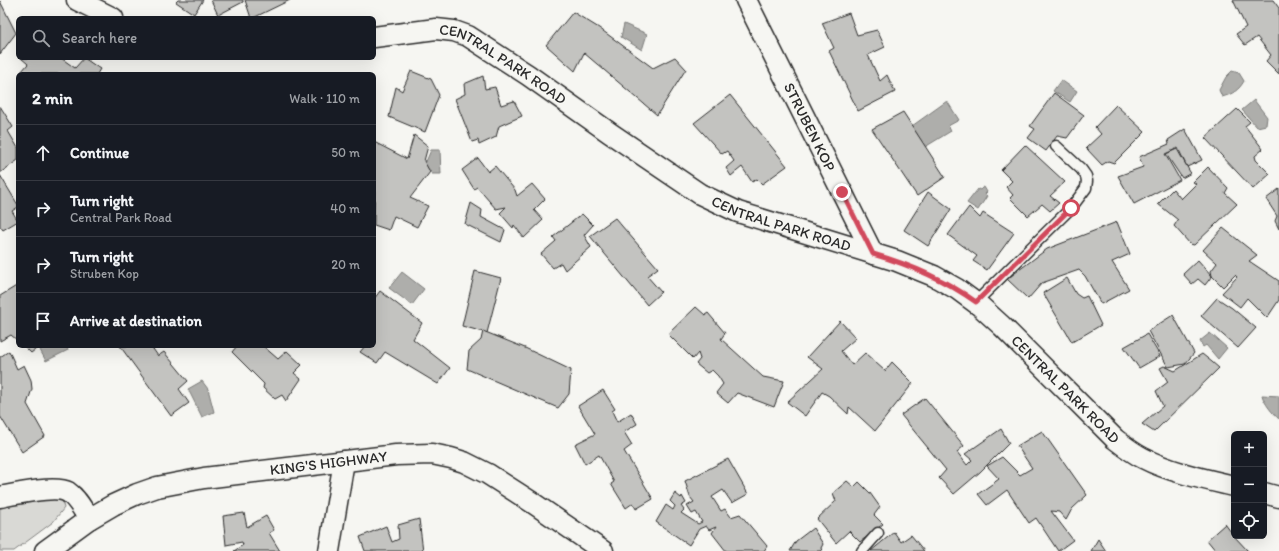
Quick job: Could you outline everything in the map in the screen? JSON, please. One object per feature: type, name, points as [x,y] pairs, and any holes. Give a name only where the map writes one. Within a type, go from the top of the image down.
[{"type":"street","points":[[77,0],[109,16]]},
{"type":"street","name":"STRUBEN KOP","points":[[746,0],[873,254]]},
{"type":"street","name":"CENTRAL PARK ROAD","points":[[376,37],[436,29],[468,36],[528,75],[610,134],[700,194],[738,212],[897,261],[934,276],[976,302],[1115,439],[1132,451],[1147,460],[1167,468],[1231,485]]},
{"type":"street","name":"KING'S HIGHWAY","points":[[45,551],[89,519],[137,494],[157,487],[204,478],[344,461],[396,455],[432,454],[458,460],[488,474],[603,551]]},
{"type":"street","points":[[329,551],[344,461]]},
{"type":"street","points":[[0,497],[59,489],[71,494],[76,499],[89,519]]},
{"type":"street","points":[[1267,495],[1279,497]]},
{"type":"lane","points":[[976,302],[1071,208],[1086,188],[1086,176],[1081,169],[1056,146]]},
{"type":"lane","points":[[862,551],[878,533]]},
{"type":"shaded area","points":[[624,24],[647,34],[642,50],[621,37]]},
{"type":"shaded area","points":[[1232,71],[1239,73],[1244,81],[1235,91],[1222,97],[1219,90],[1226,77]]},
{"type":"shaded area","points":[[1061,80],[1077,91],[1070,102],[1053,91]]},
{"type":"shaded area","points":[[1254,100],[1267,117],[1266,125],[1257,127],[1242,110]]},
{"type":"shaded area","points":[[947,101],[959,120],[948,126],[951,131],[925,147],[912,126]]},
{"type":"shaded area","points":[[431,150],[440,150],[441,174],[432,174],[425,164]]},
{"type":"shaded area","points":[[984,187],[987,192],[985,194],[987,196],[978,210],[967,203],[978,189],[980,190]]},
{"type":"shaded area","points":[[402,272],[424,289],[412,305],[389,288]]},
{"type":"shaded area","points":[[1210,333],[1227,348],[1218,359],[1206,345],[1203,347],[1200,341]]},
{"type":"shaded area","points":[[44,348],[67,348],[68,350],[46,361],[40,350]]},
{"type":"shaded area","points":[[202,381],[208,389],[214,412],[202,417],[188,389]]},
{"type":"shaded area","points":[[1262,395],[1279,396],[1279,419],[1269,408]]},
{"type":"shaded area","points":[[61,497],[64,508],[53,522],[14,551],[0,551],[0,504]]},
{"type":"building","points":[[178,0],[203,0],[194,14],[176,2]]},
{"type":"building","points":[[211,0],[243,0],[243,2],[218,15]]},
{"type":"building","points":[[245,0],[290,0],[257,16],[250,16]]},
{"type":"building","points":[[1233,0],[1273,0],[1279,8],[1279,74],[1266,61],[1271,55],[1257,37],[1245,45],[1236,34],[1246,27]]},
{"type":"building","points":[[0,1],[16,33],[0,54]]},
{"type":"building","points":[[573,12],[599,28],[653,68],[675,57],[686,69],[657,115],[584,53],[575,71],[546,45]]},
{"type":"building","points":[[849,13],[857,35],[877,30],[885,47],[868,55],[880,81],[887,75],[895,92],[858,111],[829,51],[834,48],[822,23]]},
{"type":"building","points":[[23,60],[64,60],[75,68],[82,60],[87,60],[100,69],[98,72],[21,72],[28,64]]},
{"type":"building","points":[[411,71],[431,79],[439,95],[425,132],[389,117],[396,87],[402,91]]},
{"type":"building","points":[[483,76],[485,89],[495,87],[501,105],[514,101],[522,116],[499,126],[496,137],[479,145],[478,140],[472,142],[455,99],[465,94],[464,84]]},
{"type":"building","points":[[1054,93],[1084,115],[1067,138],[1057,136],[1046,151],[1028,138],[1035,129],[1030,126]]},
{"type":"building","points":[[730,95],[787,166],[762,184],[757,179],[752,182],[742,167],[731,176],[726,168],[734,161],[727,151],[722,154],[694,123]]},
{"type":"building","points":[[1116,105],[1145,132],[1114,163],[1108,161],[1102,165],[1086,148],[1101,134],[1095,127]]},
{"type":"building","points":[[0,106],[13,127],[8,131],[16,145],[16,161],[0,173]]},
{"type":"building","points":[[1237,109],[1250,122],[1245,126],[1263,149],[1255,156],[1256,160],[1270,174],[1253,189],[1205,138]]},
{"type":"building","points":[[903,112],[945,177],[917,196],[872,129]]},
{"type":"building","points":[[1185,129],[1202,160],[1187,167],[1178,148],[1165,154],[1180,180],[1134,204],[1118,176],[1143,167],[1139,157],[1169,144],[1168,140]]},
{"type":"building","points":[[414,135],[428,146],[424,161],[430,172],[410,198],[428,206],[417,227],[394,216],[389,230],[376,226],[376,143],[407,159]]},
{"type":"building","points":[[1025,145],[1065,182],[1050,196],[1059,203],[1050,211],[1042,204],[1028,216],[1010,198],[1013,195],[1006,187],[1012,181],[1001,170]]},
{"type":"building","points":[[1177,149],[1191,173],[1182,178],[1166,154]]},
{"type":"building","points":[[478,158],[488,172],[495,166],[515,190],[517,196],[532,184],[545,199],[534,210],[543,220],[524,238],[514,225],[513,228],[500,213],[506,207],[496,209],[477,187],[474,189],[462,170]]},
{"type":"building","points":[[1208,167],[1228,188],[1225,193],[1237,204],[1194,245],[1190,244],[1174,226],[1178,220],[1158,204],[1173,189],[1181,199],[1196,184],[1193,182]]},
{"type":"building","points":[[0,175],[16,202],[16,208],[12,211],[16,218],[16,222],[3,230],[0,226]]},
{"type":"building","points":[[1279,189],[1279,229],[1275,221],[1277,216],[1266,199]]},
{"type":"building","points":[[928,192],[951,209],[928,246],[904,230]]},
{"type":"building","points":[[471,203],[482,210],[481,217],[505,230],[501,242],[465,224]]},
{"type":"building","points":[[969,207],[980,218],[983,213],[1014,233],[987,270],[973,261],[977,256],[948,235]]},
{"type":"building","points":[[582,214],[593,225],[584,235],[591,247],[565,270],[561,263],[553,268],[541,254],[556,241],[553,237]]},
{"type":"building","points":[[615,218],[658,268],[647,276],[661,292],[647,305],[590,236]]},
{"type":"building","points":[[1117,222],[1130,254],[1112,262],[1129,289],[1101,304],[1085,276],[1079,270],[1042,283],[1028,299],[1007,279],[1047,249]]},
{"type":"building","points":[[1223,228],[1257,255],[1249,261],[1279,281],[1279,300],[1267,318],[1247,298],[1240,307],[1222,293],[1237,277],[1235,275],[1223,287],[1212,276],[1211,271],[1217,263],[1203,250]]},
{"type":"building","points":[[1198,260],[1212,276],[1205,285],[1198,279],[1192,284],[1183,274]]},
{"type":"building","points":[[475,271],[501,278],[487,333],[462,326]]},
{"type":"building","points":[[1067,278],[1076,294],[1082,298],[1087,296],[1101,325],[1072,342],[1043,293]]},
{"type":"building","points":[[16,286],[16,339],[11,335],[0,341],[0,296]]},
{"type":"building","points":[[380,291],[422,323],[413,339],[450,368],[438,384],[385,352],[377,363],[360,352],[363,348],[376,348],[376,296]]},
{"type":"building","points":[[1217,298],[1232,308],[1256,328],[1238,348],[1201,316]]},
{"type":"building","points":[[696,307],[705,315],[708,313],[725,333],[721,339],[763,377],[784,381],[774,407],[737,393],[728,403],[716,393],[723,384],[718,376],[712,370],[707,373],[696,364],[700,359],[698,353],[693,359],[668,334]]},
{"type":"building","points":[[1173,315],[1194,353],[1185,364],[1168,367],[1148,331]]},
{"type":"building","points":[[840,321],[856,338],[841,351],[852,365],[865,353],[885,371],[892,362],[913,383],[875,431],[849,407],[848,414],[829,396],[822,392],[805,416],[787,402],[823,369],[807,357]]},
{"type":"building","points":[[483,331],[525,348],[571,370],[569,394],[558,408],[467,369],[469,351],[481,340]]},
{"type":"building","points":[[1147,334],[1160,356],[1139,368],[1124,347]]},
{"type":"building","points":[[26,348],[37,348],[31,353]]},
{"type":"building","points":[[121,348],[152,348],[158,356],[164,352],[188,381],[179,389],[189,403],[171,416]]},
{"type":"building","points":[[235,348],[265,348],[278,359],[287,351],[302,365],[294,373],[301,379],[286,401],[282,395],[275,399],[263,388],[264,384],[232,352]]},
{"type":"building","points":[[9,351],[17,369],[24,365],[31,380],[32,389],[27,404],[45,436],[22,452],[0,416],[0,357]]},
{"type":"building","points":[[1202,354],[1219,368],[1154,432],[1142,424],[1163,406],[1156,391],[1168,382],[1160,368],[1164,366],[1175,371]]},
{"type":"building","points":[[603,390],[615,409],[612,411],[617,422],[631,413],[637,424],[624,432],[632,445],[624,451],[653,499],[636,509],[633,503],[626,508],[611,484],[614,482],[599,455],[585,464],[575,444],[595,434],[578,406]]},
{"type":"building","points":[[925,398],[964,446],[957,452],[967,465],[972,460],[965,454],[1001,429],[1009,443],[980,472],[954,494],[939,478],[946,470],[901,415]]},
{"type":"building","points":[[1042,431],[1087,495],[1072,509],[1066,520],[1059,512],[1051,511],[1073,540],[1058,551],[1036,518],[1029,523],[1007,490],[987,505],[978,494],[999,479],[987,466],[1002,457],[1020,475],[1032,468],[1017,446]]},
{"type":"building","points":[[728,459],[748,494],[732,503],[723,490],[712,497],[721,511],[725,509],[731,517],[740,514],[767,546],[764,551],[726,551],[712,533],[716,527],[709,530],[706,526],[699,529],[689,545],[656,522],[666,505],[673,510],[675,506],[670,501],[675,493],[681,498],[682,496],[686,503],[681,506],[684,510],[681,513],[698,524],[702,522],[696,512],[692,514],[687,506],[694,502],[690,497],[685,481]]},
{"type":"building","points":[[847,481],[854,487],[859,482],[870,493],[880,507],[874,515],[883,524],[860,542],[849,531],[836,543],[817,519],[836,501],[833,493]]},
{"type":"building","points":[[244,513],[247,527],[266,516],[274,530],[269,533],[280,551],[234,551],[243,545],[242,542],[226,545],[223,516]]},
{"type":"building","points":[[419,519],[423,551],[365,551],[360,537],[386,526],[392,542],[399,539],[398,525]]},
{"type":"building","points":[[1225,524],[1231,532],[1231,539],[1237,539],[1248,551],[1216,551],[1207,540]]},
{"type":"building","points":[[813,528],[823,544],[821,548],[822,551],[790,551],[796,541]]},
{"type":"building","points":[[894,532],[901,542],[911,535],[924,551],[871,551]]},
{"type":"building","points":[[1098,539],[1106,551],[1091,551]]},
{"type":"route","points":[[842,192],[873,254],[897,261],[934,276],[976,302],[1071,208]]}]
